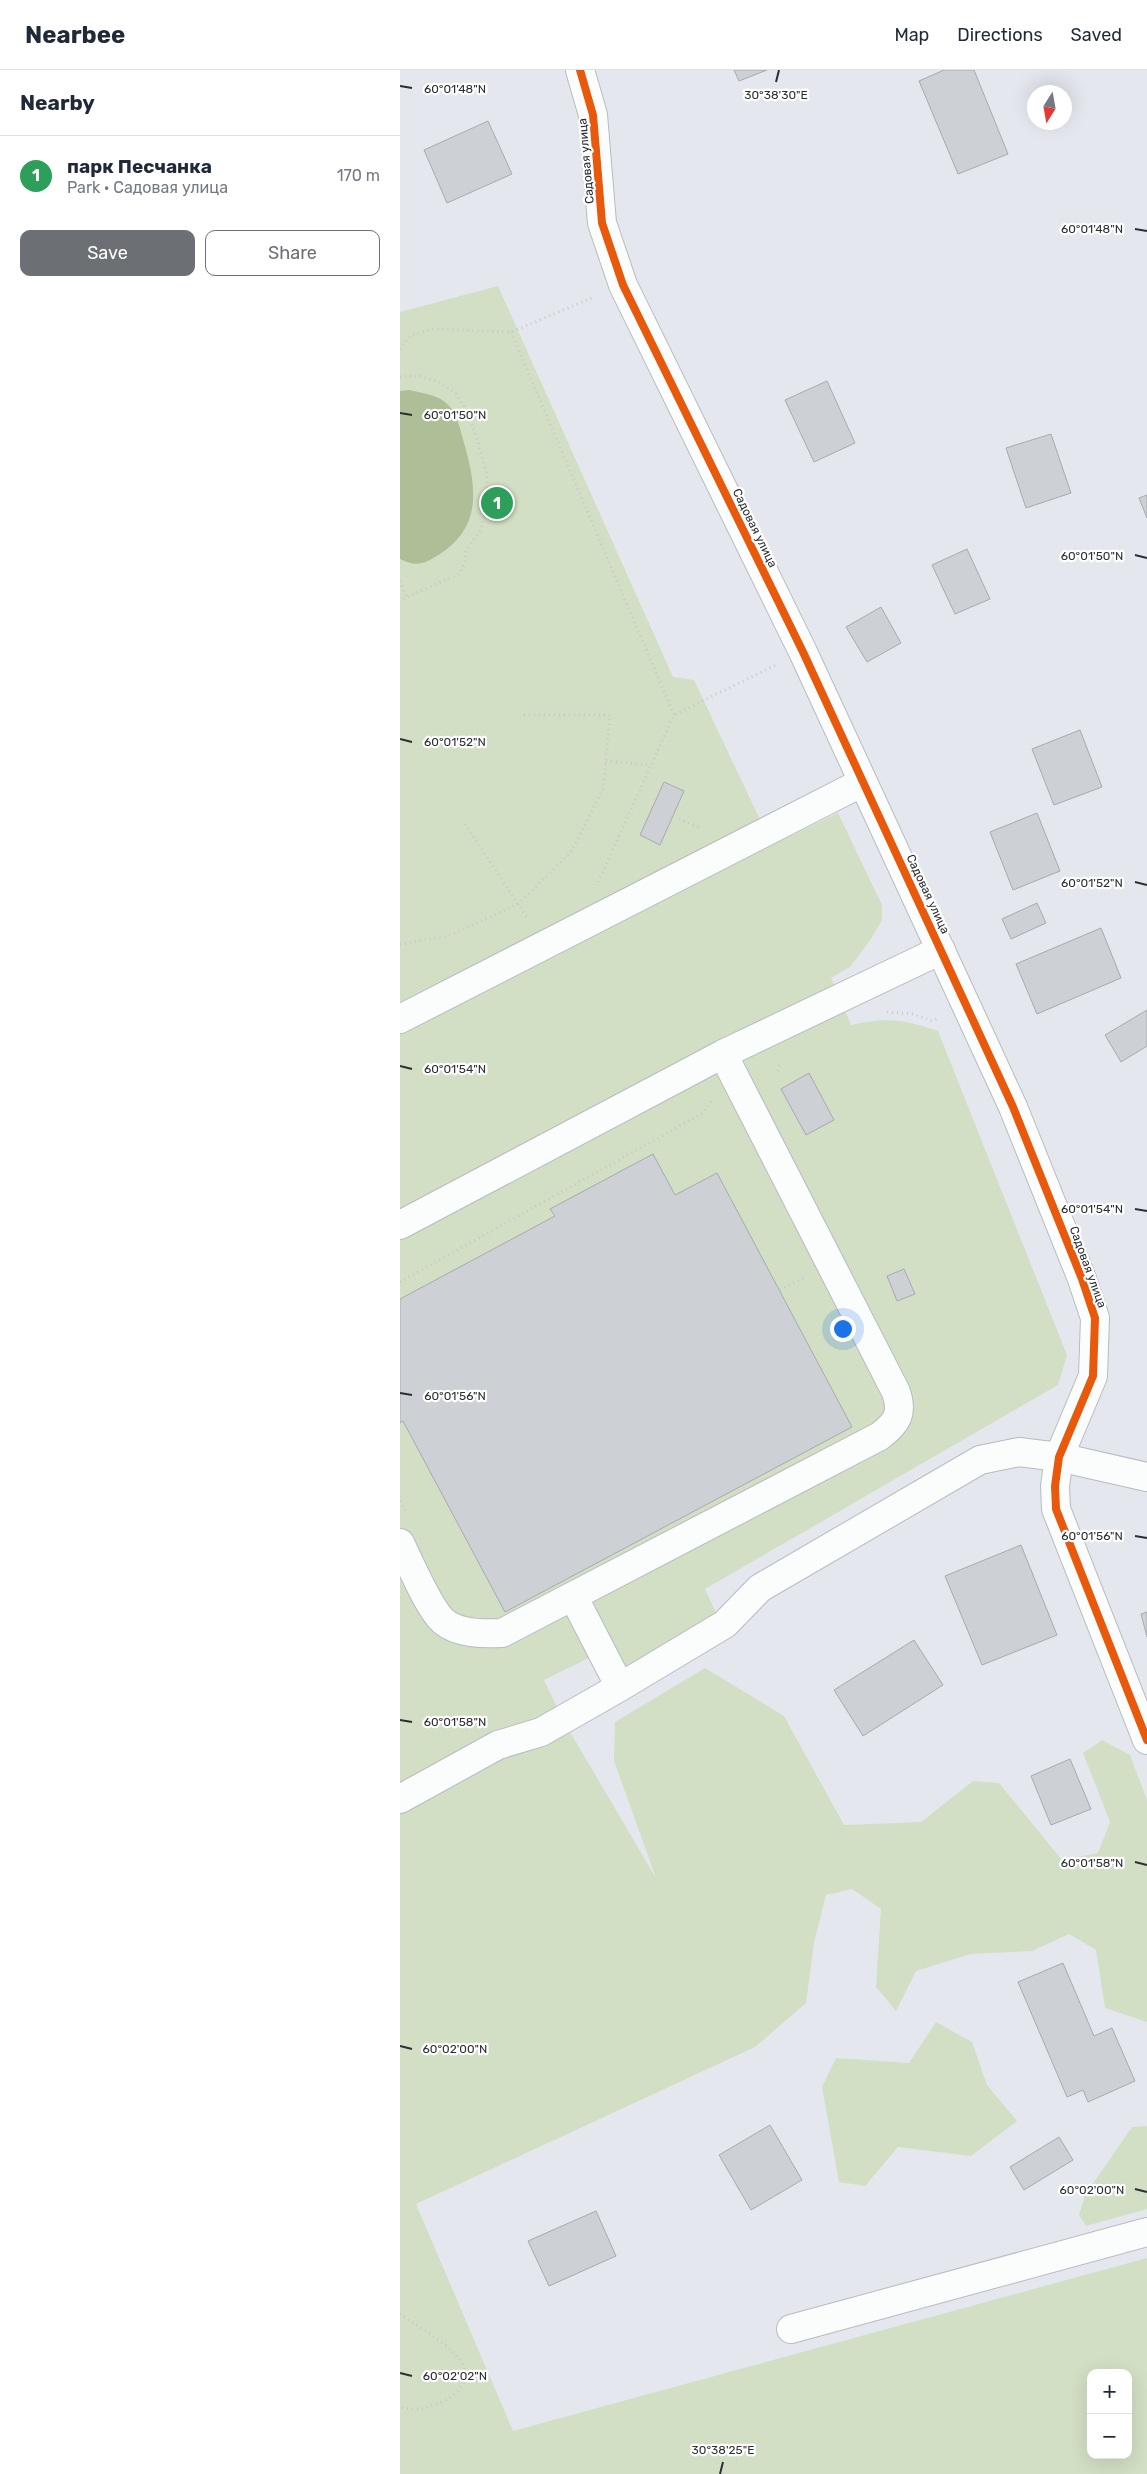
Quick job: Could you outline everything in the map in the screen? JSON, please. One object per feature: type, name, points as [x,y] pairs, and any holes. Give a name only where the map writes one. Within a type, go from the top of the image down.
[{"type":"street","name":"Садовая улица","points":[[580,70],[593,115],[602,223],[623,284],[803,652],[941,950],[1013,1107],[1082,1279],[1095,1318],[1093,1376],[1059,1457],[1055,1486],[1056,1508],[1147,1740]]},
{"type":"street","points":[[400,1019],[863,782]]},
{"type":"street","points":[[400,1225],[723,1054],[941,950]]},
{"type":"street","points":[[400,1544],[432,1606],[444,1621],[461,1629],[480,1634],[502,1633],[880,1436],[892,1427],[900,1415],[900,1404],[896,1392],[723,1054]]},
{"type":"street","points":[[400,1799],[498,1745],[541,1732],[620,1687],[726,1624],[760,1588],[980,1460],[1019,1452],[1059,1457],[1147,1477]]},
{"type":"street","points":[[573,1596],[620,1687]]},
{"type":"street","points":[[791,2329],[1147,2232]]},
{"type":"path","points":[[400,349],[411,335],[434,329],[511,332],[623,284]]},
{"type":"path","points":[[511,332],[674,715]]},
{"type":"path","points":[[400,376],[420,376],[432,380],[456,394],[469,414],[487,474],[487,503],[481,530],[465,552],[466,560],[459,574],[400,600]]},
{"type":"path","points":[[400,581],[406,596]]},
{"type":"path","points":[[595,887],[674,715],[803,652]]},
{"type":"path","points":[[400,944],[448,936],[518,904],[571,852],[603,789],[610,716],[522,715]]},
{"type":"path","points":[[606,761],[651,765]]},
{"type":"path","points":[[465,824],[518,904]]},
{"type":"path","points":[[400,1282],[703,1113],[712,1099]]},
{"type":"path","points":[[780,1290],[811,1274]]},
{"type":"path","points":[[400,2314],[441,2342],[461,2361],[464,2378],[460,2390],[448,2400],[418,2410],[400,2407]]},
{"type":"shaded area","points":[[498,286],[673,677],[694,680],[772,845],[838,813],[882,905],[882,920],[871,939],[850,967],[831,978],[851,1025],[885,1020],[915,1024],[938,1031],[1067,1355],[1058,1385],[705,1589],[718,1617],[628,1668],[611,1647],[544,1680],[563,1720],[656,1878],[614,1761],[615,1722],[705,1668],[784,1716],[844,1825],[921,1822],[973,1781],[999,1783],[1062,1860],[1098,1853],[1110,1822],[1083,1753],[1102,1740],[1130,1755],[1147,1800],[1147,2022],[1105,2008],[1096,1950],[1069,1934],[1032,1951],[971,1954],[916,1971],[896,2011],[876,1987],[881,1909],[852,1889],[826,1895],[814,1943],[806,2003],[755,2047],[416,2204],[513,2431],[1147,2258],[1147,2474],[400,2474],[400,312]]},
{"type":"shaded area","points":[[409,390],[437,397],[452,410],[459,426],[468,460],[473,492],[469,521],[462,534],[451,546],[435,557],[418,564],[400,559],[400,391]]},
{"type":"shaded area","points":[[936,2022],[972,2042],[987,2085],[1017,2121],[971,2156],[898,2147],[865,2186],[839,2182],[822,2087],[836,2058],[909,2063]]},
{"type":"shaded area","points":[[1147,2126],[1147,2209],[1086,2226],[1079,2215],[1085,2195],[1132,2127]]},
{"type":"building","points":[[734,70],[767,70],[739,81]]},
{"type":"building","points":[[944,70],[974,70],[1008,154],[958,174],[919,81]]},
{"type":"building","points":[[488,121],[512,174],[447,203],[424,150]]},
{"type":"building","points":[[827,381],[855,443],[814,462],[785,400]]},
{"type":"building","points":[[1051,434],[1071,493],[1026,508],[1006,448]]},
{"type":"building","points":[[1147,495],[1147,518],[1139,498]]},
{"type":"building","points":[[967,549],[990,599],[955,614],[932,565]]},
{"type":"building","points":[[881,607],[901,643],[867,662],[846,627]]},
{"type":"building","points":[[1080,730],[1102,787],[1054,805],[1032,749]]},
{"type":"building","points":[[664,782],[684,791],[660,845],[640,835]]},
{"type":"building","points":[[1037,813],[1060,871],[1013,890],[990,832]]},
{"type":"building","points":[[1037,903],[1046,923],[1011,939],[1002,919]]},
{"type":"building","points":[[1101,928],[1121,978],[1037,1014],[1016,964]]},
{"type":"building","points":[[1147,1010],[1147,1046],[1121,1062],[1105,1035]]},
{"type":"building","points":[[809,1073],[834,1120],[806,1135],[781,1089]]},
{"type":"building","points":[[653,1154],[675,1195],[717,1173],[852,1427],[505,1612],[403,1421],[400,1423],[400,1299],[555,1216],[550,1209]]},
{"type":"building","points":[[904,1269],[915,1294],[897,1301],[887,1276]]},
{"type":"building","points":[[1021,1545],[1057,1635],[982,1665],[945,1576]]},
{"type":"building","points":[[1147,1612],[1147,1637],[1141,1614]]},
{"type":"building","points":[[914,1640],[943,1685],[863,1736],[834,1690]]},
{"type":"building","points":[[1070,1759],[1091,1809],[1051,1825],[1031,1776]]},
{"type":"building","points":[[1063,1963],[1094,2036],[1112,2028],[1135,2081],[1088,2102],[1083,2090],[1067,2097],[1018,1982]]},
{"type":"building","points":[[770,2125],[802,2180],[751,2210],[719,2155]]},
{"type":"building","points":[[1059,2137],[1073,2160],[1024,2190],[1010,2167]]},
{"type":"building","points":[[596,2211],[616,2256],[549,2286],[528,2241]]},
{"type":"cycle path","points":[[580,70],[593,115],[602,223],[623,285],[803,652],[1013,1107],[1082,1279],[1095,1318],[1093,1376],[1059,1457],[1055,1486],[1056,1509],[1147,1740]]},
{"type":"place","name":"парк Песчанка","points":[[497,503]]}]
